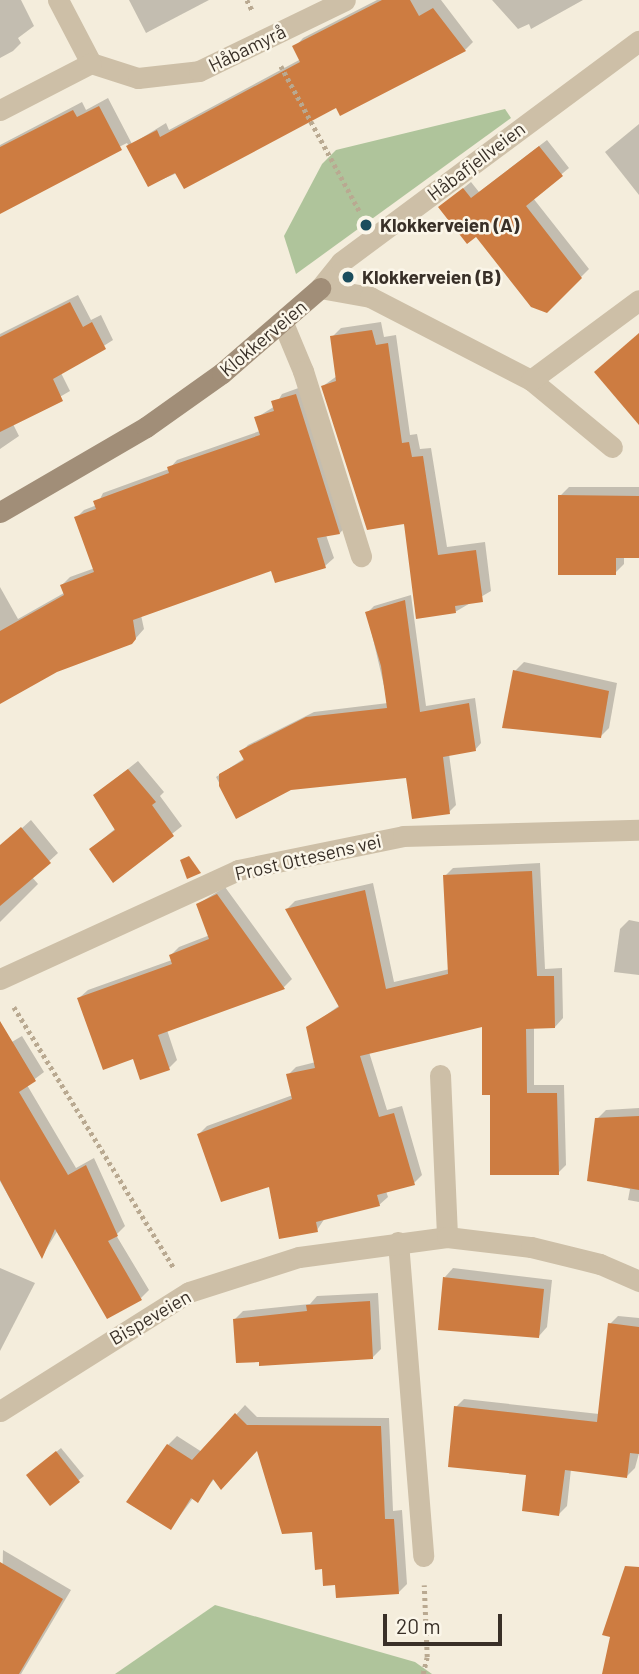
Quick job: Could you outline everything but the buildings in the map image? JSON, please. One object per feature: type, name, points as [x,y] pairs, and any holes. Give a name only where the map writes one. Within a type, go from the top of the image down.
[{"type":"street","points":[[0,110],[91,63],[58,0]]},
{"type":"street","name":"Håbamyrå","points":[[91,63],[138,78],[199,71],[345,0]]},
{"type":"street","name":"Håbafjellveien","points":[[320,288],[341,262],[639,41]]},
{"type":"street","name":"Klokkerveien","points":[[0,512],[146,427],[283,323],[320,288],[370,297],[531,380],[612,447]]},
{"type":"street","points":[[531,380],[639,300]]},
{"type":"street","points":[[283,323],[303,370],[361,555]]},
{"type":"street","name":"Prost Ottesens vei","points":[[4,987],[238,870],[402,836],[639,830]]},
{"type":"street","points":[[440,1075],[447,1237]]},
{"type":"street","name":"Bispeveien","points":[[0,1411],[189,1292],[299,1257],[447,1237],[531,1247],[600,1264],[639,1281]]},
{"type":"street","points":[[398,1242],[423,1556]]},
{"type":"path","points":[[247,0],[374,238]]},
{"type":"path","points":[[4,987],[98,1151],[189,1292]]},
{"type":"path","points":[[423,1556],[427,1657],[423,1674]]},
{"type":"green space","points":[[505,109],[511,118],[296,274],[284,236],[322,164],[336,150]]},
{"type":"green space","points":[[215,1605],[415,1662],[432,1674],[115,1674]]},
{"type":"place","name":"Klokkerveien (A)","points":[[366,225]]},
{"type":"place","name":"Klokkerveien (B)","points":[[348,277]]}]
